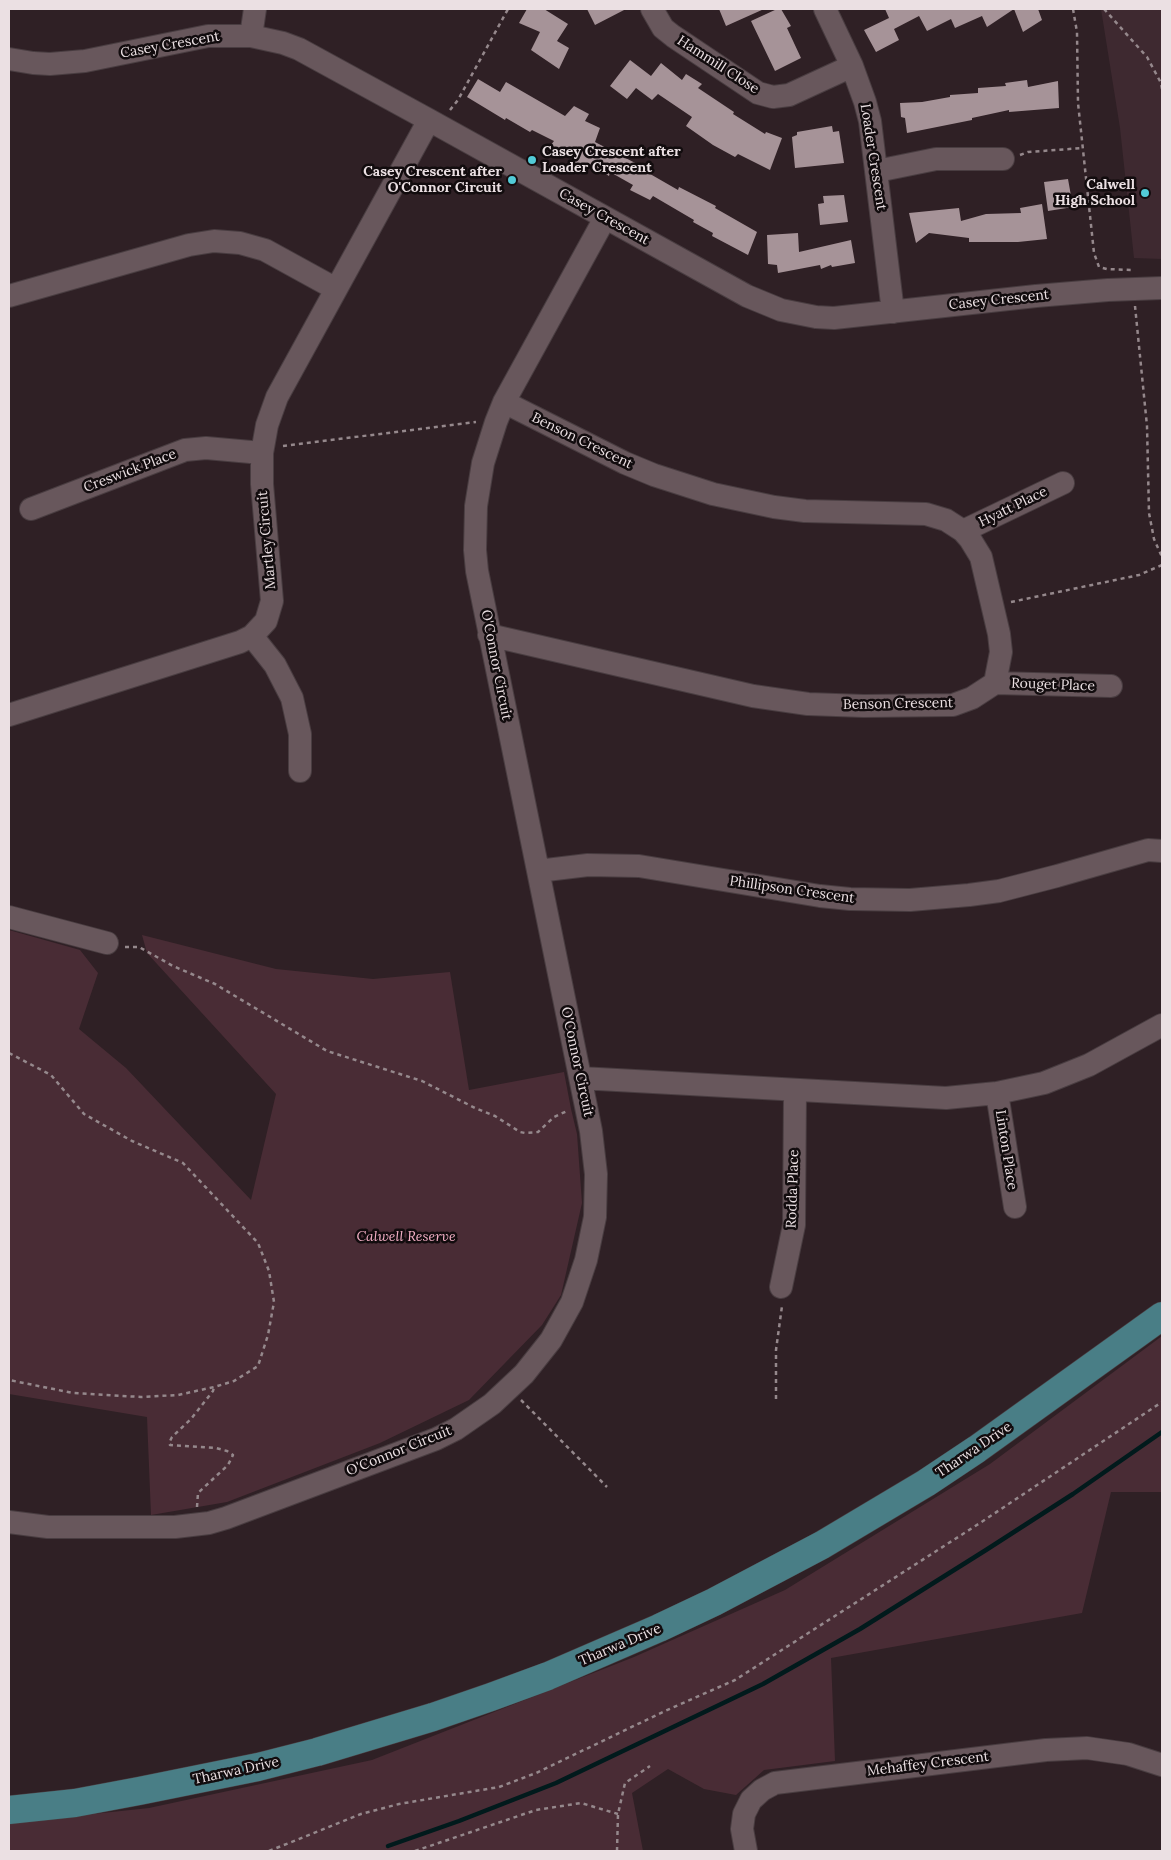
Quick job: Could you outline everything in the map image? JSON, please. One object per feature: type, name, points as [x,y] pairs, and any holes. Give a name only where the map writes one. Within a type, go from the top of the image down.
[{"type":"main road","name":"Tharwa Drive","points":[[9,1810],[75,1802],[139,1791],[258,1767],[317,1752],[433,1717],[491,1697],[548,1676],[651,1632],[714,1602],[822,1545],[926,1483],[977,1449],[1162,1316]]},
{"type":"street","points":[[251,36],[255,9]]},
{"type":"street","name":"Hammill Close","points":[[652,9],[664,28],[673,36],[758,93],[773,97],[789,95],[852,66]]},
{"type":"street","name":"Loader Crescent","points":[[824,9],[852,66],[870,121],[893,312]]},
{"type":"street","name":"Casey Crescent","points":[[9,59],[32,64],[85,61],[208,36],[251,36],[283,43],[439,116],[605,218],[748,296],[781,310],[816,317],[834,318],[1036,296],[1162,288]]},
{"type":"street","name":"Martley Circuit","points":[[9,715],[240,642],[252,636],[266,621],[272,601],[262,484],[263,449],[267,425],[277,397],[336,289],[439,116]]},
{"type":"street","points":[[877,171],[936,159],[1003,159]]},
{"type":"street","name":"O'Connor Circuit","points":[[9,1522],[28,1526],[48,1527],[165,1527],[209,1523],[235,1515],[436,1439],[456,1429],[492,1404],[524,1374],[550,1340],[572,1302],[586,1260],[595,1217],[596,1174],[591,1131],[477,571],[475,550],[476,506],[482,464],[504,402],[605,218]]},
{"type":"street","points":[[9,296],[189,245],[214,241],[240,243],[265,250],[336,289]]},
{"type":"street","name":"Benson Crescent","points":[[490,635],[734,693],[808,704],[864,706],[953,704],[972,698],[995,683],[1001,652],[999,634],[980,557],[963,531],[946,520],[926,514],[805,511],[774,507],[713,494],[654,475],[625,463],[504,402]]},
{"type":"street","name":"Creswick Place","points":[[31,509],[185,450],[206,448],[263,449]]},
{"type":"street","name":"Hyatt Place","points":[[963,531],[1063,482]]},
{"type":"street","points":[[252,636],[275,665],[292,698],[300,734],[300,771]]},
{"type":"street","name":"Rouget Place","points":[[995,683],[1111,686]]},
{"type":"street","name":"Phillipson Crescent","points":[[538,871],[588,865],[639,866],[820,896],[850,899],[910,900],[999,891],[1148,850],[1162,850]]},
{"type":"street","points":[[9,917],[106,943]]},
{"type":"street","points":[[580,1078],[946,1098],[996,1093],[1044,1083],[1089,1065],[1162,1025]]},
{"type":"street","name":"Rodda Place","points":[[781,1287],[794,1225],[795,1091]]},
{"type":"street","name":"Linton Place","points":[[996,1093],[1015,1207]]},
{"type":"street","name":"Mehaffey Crescent","points":[[746,1851],[742,1828],[744,1814],[751,1800],[762,1790],[775,1783],[1054,1749],[1087,1748],[1128,1754],[1162,1765]]},
{"type":"path","points":[[439,116],[458,100],[508,9]]},
{"type":"path","points":[[1104,9],[1146,57],[1161,83],[1162,89]]},
{"type":"path","points":[[1003,159],[1028,152],[1083,148]]},
{"type":"path","points":[[263,449],[484,421]]},
{"type":"path","points":[[1008,602],[1021,601],[1139,575],[1162,566]]},
{"type":"path","points":[[106,943],[125,947],[139,947],[173,966],[216,984],[327,1051],[422,1081],[474,1108],[495,1116],[525,1134],[538,1132],[554,1117],[565,1112]]},
{"type":"path","points":[[9,1053],[51,1075],[84,1114],[132,1140],[183,1163],[258,1243],[270,1271],[274,1302],[268,1335],[258,1366],[234,1381],[214,1387],[178,1395],[140,1397],[74,1393],[9,1380]]},
{"type":"path","points":[[776,1399],[776,1350],[782,1307],[781,1287]]},
{"type":"path","points":[[196,1504],[198,1493],[228,1465],[233,1455],[216,1448],[170,1445],[169,1442],[191,1419],[213,1391],[214,1387]]},
{"type":"path","points":[[269,1851],[361,1814],[399,1804],[499,1787],[536,1773],[656,1715],[735,1680],[980,1523],[1162,1402]]},
{"type":"path","points":[[527,1405],[607,1486]]},
{"type":"path","points":[[617,1851],[618,1814],[626,1783],[650,1766]]},
{"type":"path","points":[[415,1851],[536,1810],[581,1803],[618,1814]]},
{"type":"shaded area","name":"Calwell High School","points":[[1101,9],[1162,9],[1162,259],[1134,258],[1120,128]]},
{"type":"green space","name":"Calwell Reserve","points":[[9,930],[80,950],[98,973],[79,1029],[126,1068],[251,1200],[276,1094],[147,953],[142,935],[276,969],[373,979],[450,972],[469,1090],[564,1072],[577,1134],[582,1203],[561,1295],[542,1325],[469,1400],[380,1443],[227,1502],[151,1515],[147,1417],[9,1394]]},
{"type":"green space","points":[[1162,1336],[1162,1492],[1111,1492],[1082,1613],[831,1658],[835,1761],[764,1770],[736,1795],[704,1789],[668,1769],[632,1793],[643,1851],[9,1851],[9,1823],[149,1808],[372,1760],[634,1657],[785,1590],[990,1464]]},
{"type":"building","points":[[527,9],[544,9],[568,24],[557,41],[569,48],[559,69],[531,50],[540,32],[519,23]]},
{"type":"building","points":[[587,9],[626,9],[595,25]]},
{"type":"building","points":[[719,9],[764,9],[726,26]]},
{"type":"building","points":[[781,9],[791,26],[787,28],[801,58],[775,71],[751,21]]},
{"type":"building","points":[[885,9],[1014,9],[987,27],[982,16],[955,28],[951,19],[927,31],[919,16],[894,29],[899,40],[876,52],[864,30],[889,18]]},
{"type":"building","points":[[1014,9],[1038,9],[1042,20],[1023,32]]},
{"type":"building","points":[[630,60],[651,76],[661,63],[682,80],[686,74],[702,84],[698,88],[734,112],[733,114],[765,134],[766,132],[782,138],[770,170],[738,154],[735,157],[713,145],[686,126],[692,117],[658,94],[652,100],[636,88],[627,99],[610,86]]},
{"type":"building","points":[[478,79],[500,92],[506,82],[565,116],[574,106],[589,114],[585,121],[600,128],[595,142],[639,165],[638,167],[678,190],[679,187],[716,206],[715,208],[757,232],[748,255],[712,236],[713,233],[693,222],[694,220],[653,196],[650,200],[630,190],[633,185],[610,172],[609,176],[588,163],[585,171],[572,166],[575,159],[551,145],[554,141],[532,130],[530,132],[506,118],[505,120],[467,97]]},
{"type":"building","points":[[1027,80],[1028,87],[1058,81],[1059,108],[1009,112],[1009,110],[972,118],[972,120],[907,133],[905,118],[901,117],[900,103],[922,102],[950,97],[950,95],[978,93],[978,88],[1006,86],[1005,83]]},
{"type":"building","points":[[832,126],[833,132],[839,131],[844,163],[795,168],[792,137],[797,135],[797,132]]},
{"type":"building","points":[[1068,179],[1073,207],[1048,211],[1044,182]]},
{"type":"building","points":[[844,195],[848,222],[820,225],[818,204],[824,203],[823,196]]},
{"type":"building","points":[[1042,204],[1047,239],[1018,242],[969,242],[969,238],[929,233],[916,243],[909,213],[959,208],[961,221],[986,214],[1021,213],[1020,208]]},
{"type":"building","points":[[798,233],[799,252],[851,240],[855,263],[832,267],[831,265],[821,269],[820,265],[778,273],[777,265],[768,264],[767,235]]},
{"type":"waterway","points":[[388,1846],[459,1821],[556,1783],[763,1684],[860,1629],[986,1550],[1073,1494],[1162,1432]]},
{"type":"place","name":"Casey Crescent after Loader Crescent","points":[[532,160]]},
{"type":"place","name":"Casey Crescent after O'Connor Circuit","points":[[512,180]]},
{"type":"place","name":"Calwell High School","points":[[1145,193]]}]
